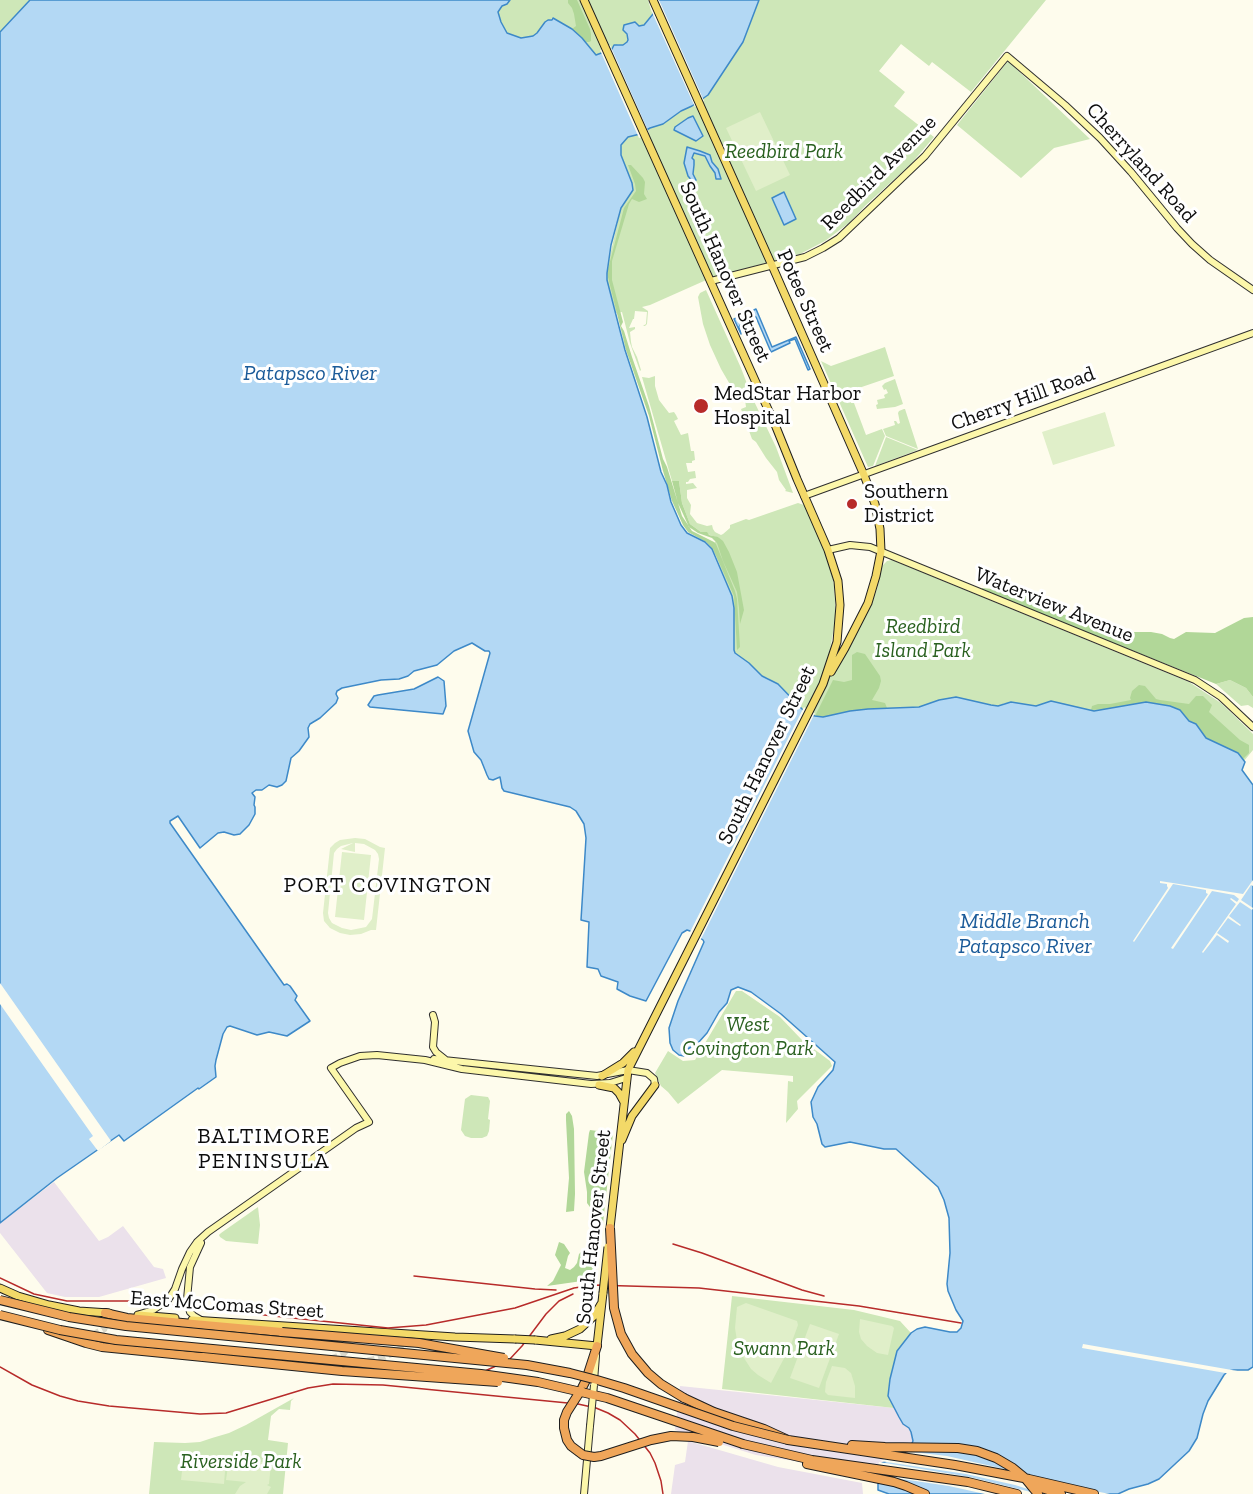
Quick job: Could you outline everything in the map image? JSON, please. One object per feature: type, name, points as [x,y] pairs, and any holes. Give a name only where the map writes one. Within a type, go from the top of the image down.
[{"type":"highway","points":[[610,1228],[616,1317],[625,1342],[642,1367],[661,1384],[696,1404],[788,1440]]},
{"type":"highway","points":[[0,1300],[69,1317],[119,1325],[527,1365],[597,1380],[733,1426],[788,1440],[922,1460],[1029,1479],[1095,1494]]},
{"type":"highway","points":[[0,1315],[60,1330],[123,1341],[469,1373],[538,1382],[613,1400],[701,1431],[781,1454],[926,1475],[1017,1494]]},
{"type":"highway","points":[[105,1315],[419,1343],[500,1356],[527,1365]]},
{"type":"highway","points":[[45,1329],[102,1347],[391,1374],[507,1383],[538,1382]]},
{"type":"highway","points":[[597,1346],[586,1380],[564,1420],[567,1440],[576,1451],[586,1456],[601,1456],[671,1436],[743,1444]]},
{"type":"highway","points":[[816,1445],[971,1449],[1008,1464],[1024,1476],[1038,1494]]},
{"type":"highway","points":[[781,1454],[808,1464],[900,1484],[925,1494]]},
{"type":"highway","points":[[983,1471],[1061,1494]]},
{"type":"highway","points":[[926,1475],[999,1494]]},
{"type":"main road","name":"South Hanover Street","points":[[584,0],[781,437],[828,550],[838,581],[840,616],[834,653],[823,684],[638,1048],[627,1074],[597,1346]]},
{"type":"main road","name":"Potee Street","points":[[653,0],[772,265],[875,504],[881,551],[876,576],[868,603],[823,684]]},
{"type":"main road","points":[[602,1076],[621,1064],[638,1048]]},
{"type":"main road","points":[[599,1085],[617,1090],[624,1101]]},
{"type":"main road","points":[[618,1154],[629,1121],[655,1085]]},
{"type":"main road","name":"East McComas Street","points":[[0,1288],[49,1305],[105,1315],[535,1340]]},
{"type":"main road","points":[[535,1340],[561,1337],[580,1329],[594,1316],[602,1302]]},
{"type":"main road","points":[[326,1329],[341,1332],[344,1335]]},
{"type":"main road","points":[[574,1344],[580,1329]]},
{"type":"main road","name":"East McComas Street","points":[[407,1346],[427,1340],[455,1337]]},
{"type":"main road","points":[[535,1340],[597,1346]]},
{"type":"street","name":"Reedbird Avenue","points":[[711,281],[814,253],[831,244],[925,156],[1007,56]]},
{"type":"street","name":"Cherryland Road","points":[[1007,56],[1100,138],[1192,244],[1210,260],[1253,290]]},
{"type":"street","name":"Cherry Hill Road","points":[[804,496],[1253,333]]},
{"type":"street","name":"Waterview Avenue","points":[[828,550],[850,545],[870,547],[1195,680],[1221,697],[1253,727]]},
{"type":"street","points":[[433,1015],[435,1022],[433,1047],[447,1060]]},
{"type":"street","points":[[136,1315],[153,1310],[168,1299],[175,1289],[180,1273],[194,1246],[208,1232],[356,1128],[369,1122],[332,1068],[349,1059],[368,1055],[425,1060],[462,1069],[599,1085],[627,1074]]},
{"type":"street","points":[[425,1060],[447,1060],[602,1076],[647,1073],[654,1079],[655,1085]]},
{"type":"street","points":[[204,1320],[191,1313],[187,1305],[187,1297],[192,1261],[208,1232]]},
{"type":"street","name":"South Hanover Street","points":[[582,1494],[597,1346]]},
{"type":"shaded area","points":[[54,1182],[99,1241],[123,1226],[154,1267],[163,1269],[166,1278],[99,1297],[65,1297],[47,1293],[0,1233],[0,1223]]},
{"type":"shaded area","points":[[680,1386],[894,1408],[903,1424],[909,1428],[913,1441],[907,1453],[878,1474],[756,1455],[675,1430]]},
{"type":"shaded area","points":[[688,1441],[778,1467],[862,1483],[863,1494],[671,1494],[675,1465],[685,1462]]},
{"type":"green space","points":[[0,0],[30,0],[0,32]]},
{"type":"green space","points":[[510,0],[651,0],[654,10],[644,25],[639,26],[635,22],[627,25],[627,43],[618,44],[613,49],[596,55],[572,29],[553,18],[545,22],[533,36],[521,38],[507,33],[498,12]]},
{"type":"green space","points":[[568,0],[577,0],[590,29],[591,41],[586,42],[572,29],[576,26]]},
{"type":"green space","name":"Reedbird Park","points":[[759,0],[1046,0],[971,92],[932,62],[929,66],[901,44],[879,71],[905,92],[894,106],[934,137],[911,164],[849,223],[825,241],[800,254],[713,277],[642,307],[648,311],[647,324],[645,326],[643,326],[646,324],[647,312],[635,311],[629,328],[635,327],[630,332],[631,342],[640,371],[630,343],[622,312],[616,313],[607,280],[608,264],[621,208],[633,190],[621,155],[621,145],[628,137],[663,124],[692,106],[732,59],[743,42]]},
{"type":"green space","points":[[1008,61],[1090,139],[1054,148],[1021,178],[957,125]]},
{"type":"green space","points":[[760,112],[790,175],[756,191],[726,128]]},
{"type":"green space","points":[[628,165],[631,165],[643,178],[644,194],[647,199],[639,202],[632,199],[629,204],[612,261],[612,280],[623,322],[621,326],[649,406],[663,459],[682,516],[692,531],[716,544],[735,591],[740,647],[737,650],[734,596],[713,549],[706,542],[688,532],[672,501],[649,416],[626,350],[607,273],[624,208],[636,191]]},
{"type":"green space","points":[[706,290],[741,368],[748,391],[750,391],[741,397],[739,391],[735,393],[721,369],[703,324],[698,297]]},
{"type":"green space","points":[[885,347],[894,376],[847,392],[851,403],[854,403],[866,435],[882,429],[885,436],[873,466],[868,467],[821,361],[831,366]]},
{"type":"green space","name":"Reedbird Island Park","points":[[655,376],[659,400],[669,413],[674,412],[678,419],[674,421],[681,435],[688,433],[691,451],[694,451],[695,460],[692,463],[686,463],[688,472],[695,471],[696,478],[690,479],[686,484],[693,483],[697,488],[687,490],[687,498],[691,505],[690,514],[697,523],[712,525],[715,532],[721,535],[730,528],[730,525],[746,519],[749,520],[798,503],[804,505],[830,566],[834,585],[836,616],[828,661],[838,665],[871,606],[882,566],[892,560],[1189,682],[1221,703],[1253,734],[1253,750],[1244,761],[1238,753],[1146,702],[1094,711],[1051,701],[1036,706],[1005,703],[998,706],[956,697],[919,707],[815,716],[808,714],[787,693],[735,653],[732,596],[710,547],[719,538],[701,532],[690,524],[682,503],[679,481],[672,481],[642,377]]},
{"type":"green space","points":[[895,379],[903,404],[877,409],[877,400],[885,398],[884,395],[888,393],[882,386]]},
{"type":"green space","points":[[752,397],[776,447],[793,493],[785,491],[777,472],[752,439],[741,409],[746,407],[745,400]]},
{"type":"green space","points":[[905,409],[918,449],[886,436],[883,429],[895,425],[894,421],[900,423],[898,413]]},
{"type":"green space","points":[[1105,412],[1115,446],[1053,465],[1042,432]]},
{"type":"green space","points":[[886,437],[918,450],[875,466]]},
{"type":"green space","points":[[672,481],[679,481],[682,503],[690,524],[701,532],[718,537],[729,552],[737,572],[744,610],[740,624],[737,592],[717,543],[712,538],[689,527],[678,503]]},
{"type":"green space","points":[[982,588],[1003,590],[1033,598],[1035,607],[1097,625],[1134,632],[1162,634],[1174,639],[1186,632],[1215,633],[1244,618],[1253,617],[1253,697],[1246,688],[1230,680],[1216,684],[982,590]]},
{"type":"green space","points":[[857,652],[865,654],[880,676],[879,688],[872,700],[885,703],[887,708],[823,717],[815,716],[833,680],[844,682],[852,680],[852,655]]},
{"type":"green space","points":[[1230,680],[1246,688],[1253,697],[1253,708],[1248,705],[1241,706],[1216,684]]},
{"type":"green space","points":[[1139,685],[1145,686],[1156,699],[1160,700],[1189,704],[1196,696],[1203,696],[1212,705],[1209,712],[1240,740],[1249,745],[1249,753],[1243,759],[1238,753],[1206,738],[1180,710],[1170,706],[1146,702],[1091,710],[1092,706],[1098,704],[1131,700],[1132,691]]},
{"type":"green space","points":[[365,839],[385,848],[376,930],[350,935],[330,928],[324,921],[330,848],[340,840]],"holes":[[[353,843],[341,849],[355,852],[355,843],[364,844],[378,854],[372,919],[366,927],[351,930],[342,928],[332,923],[329,918],[334,853],[341,846]]]},
{"type":"green space","points":[[342,852],[371,855],[364,920],[335,917]]},
{"type":"green space","name":"West Covington Park","points":[[736,991],[742,991],[780,1017],[802,1040],[830,1061],[832,1066],[797,1101],[798,1109],[786,1123],[788,1081],[793,1082],[793,1076],[722,1070],[678,1104],[661,1086],[655,1073],[668,1051],[683,1061],[695,1060]]},
{"type":"green space","points":[[471,1095],[488,1097],[490,1101],[489,1131],[487,1136],[482,1138],[465,1136],[461,1130],[465,1099]]},
{"type":"green space","points":[[569,1111],[574,1129],[575,1194],[574,1211],[566,1212],[569,1178],[566,1114]]},
{"type":"green space","points":[[590,1130],[613,1133],[601,1227],[597,1224],[595,1214],[587,1203],[584,1172]]},
{"type":"green space","points":[[258,1207],[260,1225],[258,1244],[226,1241],[220,1237],[221,1233]]},
{"type":"green space","points":[[559,1242],[564,1244],[570,1253],[565,1268],[570,1270],[574,1267],[582,1251],[598,1261],[596,1279],[547,1286],[553,1281],[561,1265],[555,1255]]},
{"type":"green space","name":"Swann Park","points":[[732,1296],[854,1310],[900,1321],[911,1333],[897,1351],[890,1379],[888,1396],[894,1408],[722,1389]]},
{"type":"green space","points":[[746,1303],[797,1321],[798,1325],[790,1347],[771,1383],[751,1369],[738,1347],[735,1328],[737,1307]]},
{"type":"green space","points":[[860,1319],[894,1328],[888,1355],[877,1353],[861,1339]]},
{"type":"green space","points":[[810,1324],[839,1334],[819,1388],[790,1378]]},
{"type":"green space","points":[[832,1366],[845,1368],[851,1373],[855,1386],[855,1398],[828,1395],[825,1392]]},
{"type":"green space","name":"Riverside Park","points":[[294,1398],[291,1401],[290,1410],[279,1409],[271,1416],[268,1440],[288,1443],[283,1494],[149,1494],[154,1442],[200,1442],[229,1433]]},
{"type":"green space","points":[[184,1454],[226,1459],[224,1484],[181,1480]]},
{"type":"green space","points":[[229,1459],[271,1463],[267,1485],[271,1487],[267,1494],[235,1494],[246,1482],[226,1480]]},
{"type":"water","name":"Patapsco River","points":[[30,0],[510,0],[498,12],[507,33],[521,38],[533,36],[545,22],[553,18],[572,29],[596,55],[612,49],[614,45],[623,45],[627,42],[627,34],[623,30],[624,25],[635,22],[639,26],[644,25],[653,14],[651,0],[759,0],[743,42],[708,95],[663,124],[628,137],[621,145],[621,155],[633,190],[621,208],[611,245],[607,273],[625,350],[671,502],[687,533],[705,542],[712,549],[732,596],[735,653],[762,676],[778,684],[808,714],[823,717],[868,709],[919,707],[956,697],[998,706],[1011,702],[1036,706],[1051,701],[1094,711],[1146,702],[1170,706],[1180,710],[1189,721],[1196,724],[1206,738],[1238,753],[1245,762],[1242,770],[1253,785],[1253,1367],[1248,1370],[1228,1371],[1224,1375],[1208,1401],[1197,1438],[1189,1451],[1159,1479],[1118,1494],[889,1494],[878,1490],[878,1474],[882,1463],[907,1453],[913,1441],[909,1428],[903,1424],[888,1396],[897,1351],[917,1329],[925,1327],[957,1332],[963,1321],[948,1291],[949,1218],[938,1187],[896,1149],[884,1149],[850,1142],[825,1147],[822,1144],[813,1117],[811,1102],[818,1087],[833,1070],[835,1062],[781,1014],[751,992],[738,987],[731,990],[727,1003],[698,1043],[686,1050],[684,1056],[673,1050],[669,1028],[678,1001],[704,942],[690,931],[682,933],[646,1001],[617,989],[618,982],[601,976],[598,969],[587,967],[589,922],[581,920],[586,838],[584,824],[576,811],[570,807],[504,791],[500,777],[489,779],[481,760],[474,752],[468,731],[490,653],[472,643],[454,651],[437,665],[414,671],[408,676],[342,688],[337,691],[336,703],[310,724],[309,737],[291,758],[286,781],[277,787],[269,785],[252,793],[255,797],[255,814],[240,834],[218,833],[200,848],[178,816],[170,821],[284,985],[290,986],[297,996],[295,1000],[310,1021],[287,1036],[269,1032],[257,1035],[227,1027],[216,1060],[216,1077],[124,1141],[119,1135],[57,1178],[0,1223],[0,32]]},
{"type":"water","points":[[693,116],[703,136],[696,141],[674,130],[675,127]]},
{"type":"water","points":[[687,147],[710,155],[721,179],[716,179],[705,156],[694,153],[693,174],[696,180],[693,182],[688,176],[684,163]]},
{"type":"water","points":[[784,192],[796,219],[784,225],[772,198]]},
{"type":"water","points":[[756,309],[772,347],[796,337],[810,369],[808,370],[795,339],[771,352],[756,317],[753,315],[745,319],[739,327],[741,334],[734,319]]},
{"type":"water","points":[[438,677],[444,681],[446,706],[443,714],[368,705],[374,696],[414,689]]},
{"type":"pier","points":[[648,0],[659,0],[704,101],[695,107],[651,10]]},
{"type":"pier","points":[[610,45],[649,133],[639,138],[600,50]]},
{"type":"pier","points":[[804,707],[815,713],[700,941],[689,934]]},
{"type":"pier","points":[[1253,880],[1253,886],[1251,885],[1241,900],[1253,908],[1252,910],[1240,902],[1229,916],[1241,925],[1228,918],[1217,933],[1229,941],[1228,943],[1217,935],[1202,952],[1236,904],[1230,899],[1237,902],[1239,899],[1234,895],[1212,891],[1173,949],[1171,948],[1208,894],[1206,890],[1173,884],[1133,941],[1168,888],[1167,884],[1160,883],[1160,881],[1243,894]]},
{"type":"pier","points":[[0,983],[111,1141],[98,1151],[89,1139],[93,1136],[0,1004]]},
{"type":"pier","points":[[1083,1344],[1249,1373],[1231,1374],[1082,1348]]},
{"type":"pier","points":[[907,1445],[974,1447],[994,1453],[1025,1474],[1110,1494],[985,1494],[875,1475],[879,1462],[970,1477],[1035,1493],[1015,1485],[966,1474],[880,1461],[904,1451],[947,1456],[1013,1471],[996,1460],[969,1451],[905,1450]]},
{"type":"tunnel","points":[[93,1335],[104,1329],[106,1317]]},
{"type":"tunnel","points":[[331,1359],[342,1355],[347,1349],[348,1341],[344,1335]]},
{"type":"tunnel","points":[[368,1361],[384,1357],[407,1346]]},
{"type":"railway","points":[[673,1244],[824,1296]]},
{"type":"railway","points":[[414,1276],[556,1290]]},
{"type":"railway","points":[[0,1278],[34,1294],[67,1301],[131,1301],[388,1328],[426,1325],[515,1308],[574,1288],[593,1285],[699,1288],[859,1306],[961,1323]]},
{"type":"railway","points":[[433,1379],[456,1379],[471,1376],[509,1360],[546,1314],[559,1301],[573,1294]]},
{"type":"railway","points":[[0,1367],[32,1385],[78,1401],[200,1414],[226,1413],[308,1388],[333,1384],[383,1385],[578,1404],[608,1413],[620,1420],[635,1434],[655,1463],[663,1494]]},
{"type":"place","name":"MedStar Harbor Hospital","points":[[701,406]]},
{"type":"place","name":"Southern District","points":[[852,504]]},
{"type":"district","name":"PORT COVINGTON","points":[[388,886]]},
{"type":"district","name":"BALTIMORE PENINSULA","points":[[264,1150]]},
{"type":"water label","name":"Middle Branch Patapsco River","points":[[1025,934]]}]
